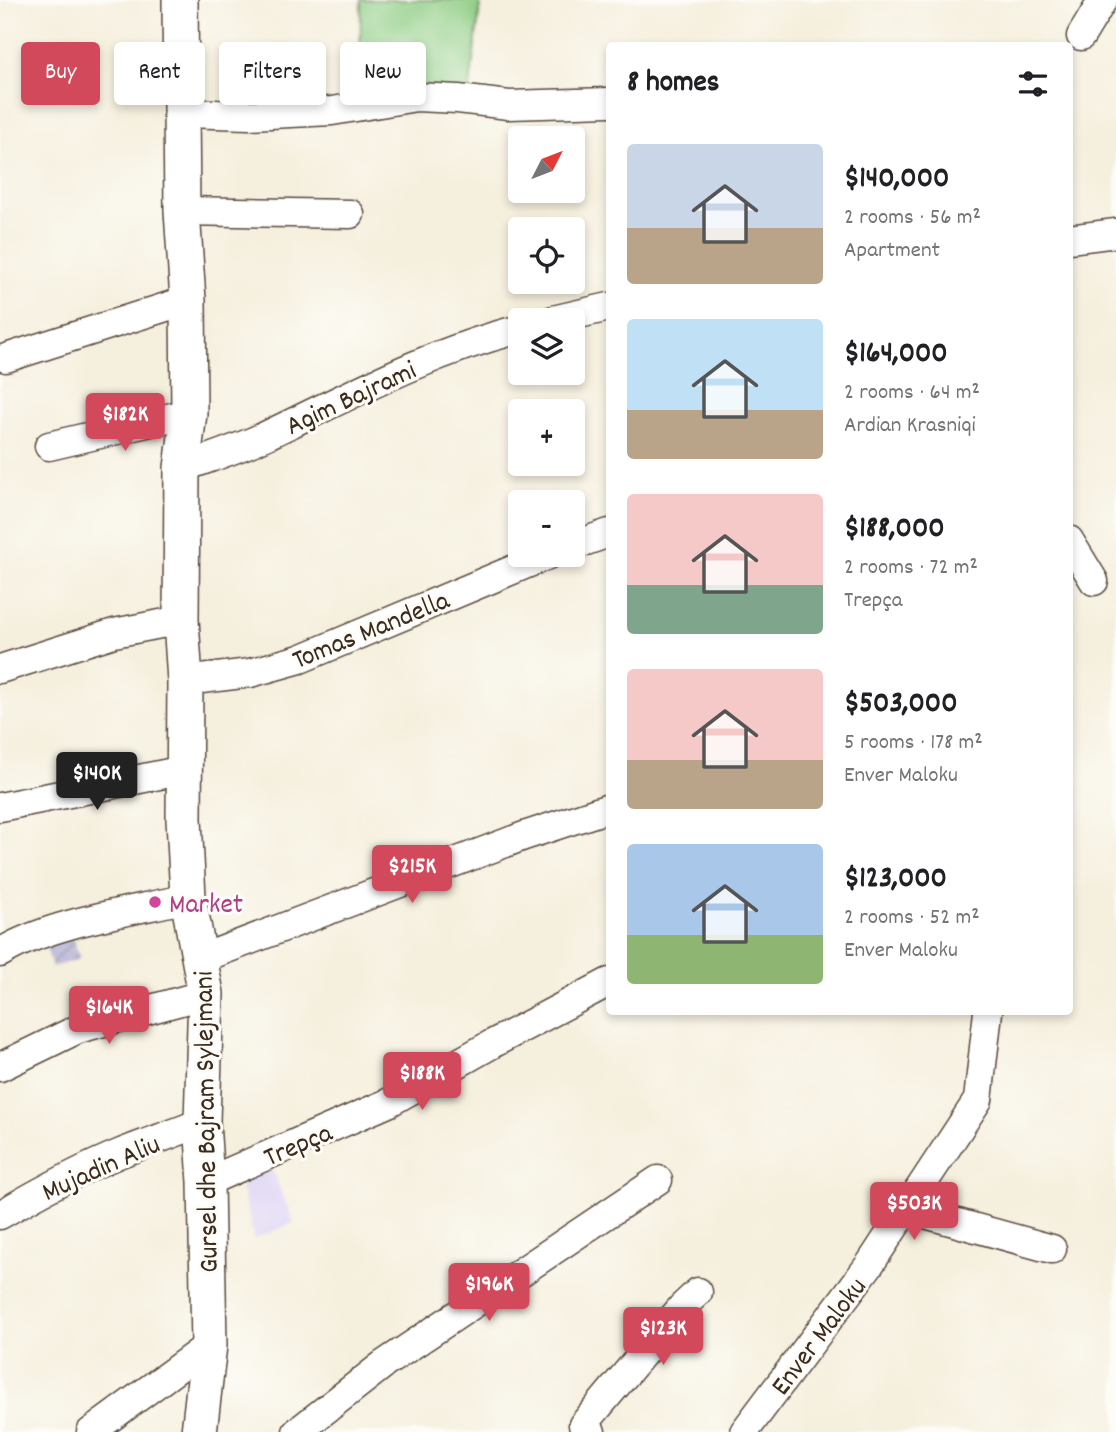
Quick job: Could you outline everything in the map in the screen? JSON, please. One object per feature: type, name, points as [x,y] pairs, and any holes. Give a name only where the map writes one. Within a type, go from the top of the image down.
[{"type":"street","name":"Gursel dhe Bajram Sylejmani","points":[[180,0],[181,211],[188,300],[189,413],[183,468],[181,620],[185,681],[184,770],[188,898],[206,994],[202,1122],[206,1182],[209,1345],[199,1432]]},
{"type":"street","points":[[1081,36],[1103,0]]},
{"type":"street","points":[[181,113],[249,115],[332,111],[416,97],[509,105],[606,102]]},
{"type":"street","points":[[181,211],[350,214]]},
{"type":"street","points":[[1073,238],[1116,233]]},
{"type":"street","points":[[6,358],[188,300]]},
{"type":"street","points":[[585,313],[606,308]]},
{"type":"street","name":"Agim Bajrami","points":[[183,468],[260,438],[408,367],[508,331]]},
{"type":"street","points":[[49,446],[189,413]]},
{"type":"street","points":[[585,541],[606,534]]},
{"type":"street","points":[[1073,547],[1094,581]]},
{"type":"street","name":"Tomas Mandella","points":[[185,681],[250,673],[300,659],[519,567]]},
{"type":"street","points":[[0,669],[114,633],[181,620]]},
{"type":"street","points":[[0,807],[184,770]]},
{"type":"street","points":[[200,959],[524,836],[606,809]]},
{"type":"street","points":[[0,953],[18,942],[76,925],[188,898]]},
{"type":"street","name":"Trepça","points":[[206,1182],[388,1103],[606,984]]},
{"type":"street","points":[[0,1066],[78,1029],[206,994]]},
{"type":"street","name":"Enver Maloku","points":[[744,1432],[870,1264],[978,1100],[988,1015]]},
{"type":"street","name":"Mujadin Aliu","points":[[0,1214],[54,1183],[202,1122]]},
{"type":"street","points":[[296,1432],[384,1364],[657,1180]]},
{"type":"street","points":[[907,1209],[1052,1249]]},
{"type":"street","points":[[591,1432],[583,1425],[682,1307],[698,1292]]},
{"type":"street","points":[[91,1432],[209,1345]]},
{"type":"shaded area","points":[[71,934],[80,959],[52,967],[45,944]]},
{"type":"shaded area","points":[[272,1170],[294,1223],[254,1239],[239,1178]]},
{"type":"green space","points":[[361,0],[481,0],[469,94],[426,93],[426,42],[360,42]]},
{"type":"place","name":"Market","points":[[155,902]]}]
